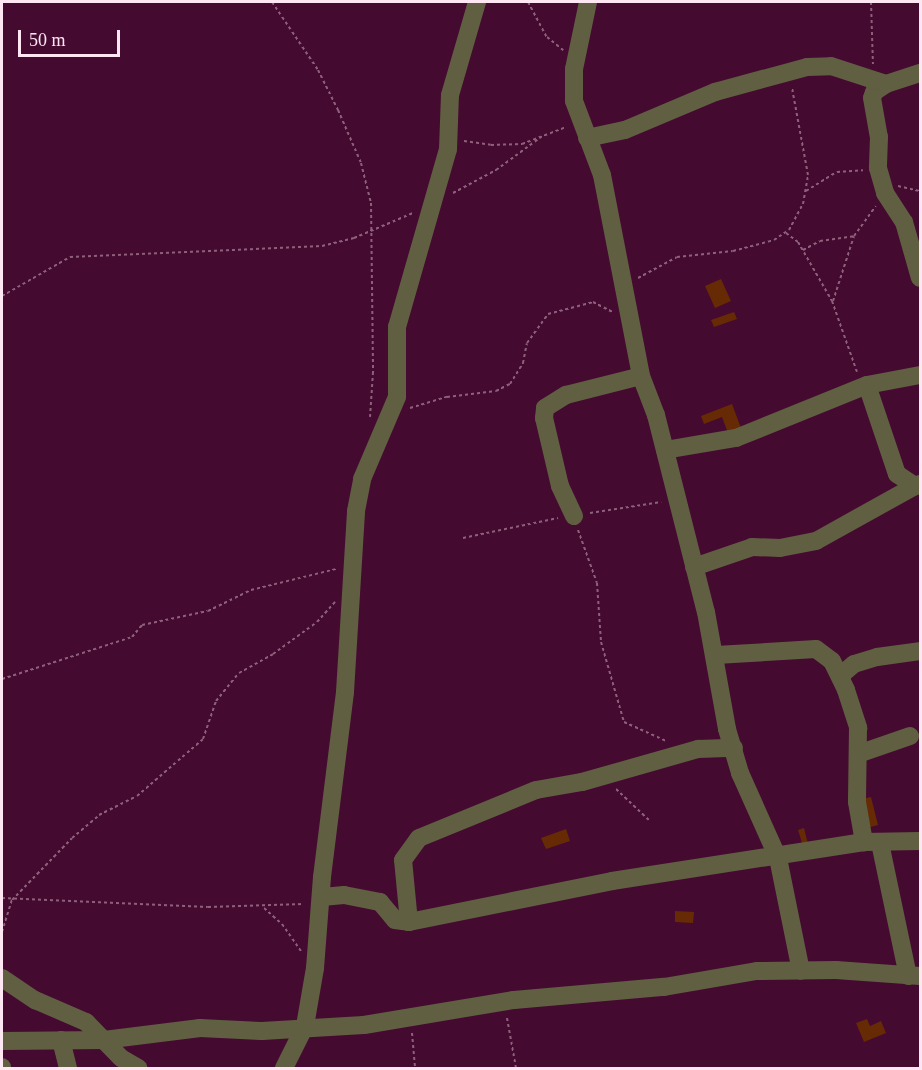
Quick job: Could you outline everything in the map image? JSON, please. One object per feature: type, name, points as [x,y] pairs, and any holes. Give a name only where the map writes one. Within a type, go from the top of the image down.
[{"type":"street","points":[[284,1068],[305,1026],[315,968],[346,681],[352,566],[362,479],[393,412],[399,389],[397,327],[450,139],[450,96],[477,2]]},
{"type":"street","points":[[588,2],[576,60],[573,89],[580,121],[602,175],[641,376],[665,450],[716,655],[722,705],[740,773],[778,858],[801,971]]},
{"type":"street","points":[[587,138],[625,130],[715,92],[790,72],[831,66],[881,83],[921,73]]},
{"type":"street","points":[[881,83],[872,98],[879,137],[883,186],[904,222],[921,278]]},
{"type":"street","points":[[665,450],[736,438],[865,386],[921,375]]},
{"type":"street","points":[[574,516],[560,486],[545,408],[566,395],[641,376]]},
{"type":"street","points":[[865,386],[897,474],[918,485]]},
{"type":"street","points":[[694,567],[752,547],[780,548],[816,541],[918,485]]},
{"type":"street","points":[[2,1041],[104,1040],[200,1028],[262,1031],[305,1026],[364,1025],[506,1002],[664,987],[757,971],[914,976],[857,802],[858,728],[840,676],[832,662],[816,649],[716,655]]},
{"type":"street","points":[[840,676],[854,664],[877,657],[921,651]]},
{"type":"street","points":[[858,754],[910,736]]},
{"type":"street","points":[[408,922],[403,860],[418,838],[536,790],[591,779],[698,750],[734,748]]},
{"type":"street","points":[[322,898],[344,895],[380,902],[395,920],[408,922],[612,881],[872,843],[921,841]]},
{"type":"street","points":[[2,978],[35,1000],[86,1022],[121,1058],[138,1068]]},
{"type":"street","points":[[61,1040],[68,1068]]},
{"type":"path","points":[[272,2],[318,70],[361,164],[374,231],[374,372],[369,427]]},
{"type":"path","points":[[528,2],[548,37],[576,60]]},
{"type":"path","points":[[871,2],[871,44],[881,83]]},
{"type":"path","points":[[624,284],[677,257],[733,251],[786,233],[797,216],[805,192],[805,152],[790,72]]},
{"type":"path","points":[[450,139],[504,146],[541,137],[580,121]]},
{"type":"path","points":[[2,296],[70,257],[95,254],[123,257],[208,249],[290,249],[322,246],[374,231],[496,170],[541,137]]},
{"type":"path","points":[[805,192],[844,170],[873,171],[883,186]]},
{"type":"path","points":[[883,186],[906,186],[921,191]]},
{"type":"path","points":[[832,302],[854,237],[872,210],[883,186]]},
{"type":"path","points":[[786,233],[802,249],[832,302],[865,386]]},
{"type":"path","points":[[802,249],[820,241],[854,237]]},
{"type":"path","points":[[393,412],[447,398],[496,391],[510,384],[523,363],[531,334],[548,314],[593,302],[630,324]]},
{"type":"path","points":[[574,516],[597,583],[601,642],[624,722],[670,742]]},
{"type":"path","points":[[2,679],[132,637],[142,625],[207,611],[250,590],[352,566]]},
{"type":"path","points":[[2,932],[3,918],[15,897],[89,822],[137,796],[203,739],[216,701],[234,679],[317,622],[351,586]]},
{"type":"path","points":[[591,779],[620,792],[650,821]]},
{"type":"path","points":[[2,898],[264,908],[294,907],[322,898]]},
{"type":"path","points":[[264,908],[282,924],[315,968]]},
{"type":"path","points":[[506,1002],[516,1068]]},
{"type":"path","points":[[410,1018],[415,1068]]},
{"type":"building","points":[[721,279],[731,301],[715,308],[705,286]]},
{"type":"building","points":[[734,312],[737,319],[714,327],[711,320]]},
{"type":"building","points":[[732,404],[741,428],[728,433],[722,417],[704,424],[701,416]]},
{"type":"building","points":[[871,797],[878,825],[859,830],[853,801]]},
{"type":"building","points":[[804,828],[808,844],[803,846],[798,830]]},
{"type":"building","points":[[566,829],[570,841],[546,849],[541,838]]},
{"type":"building","points":[[675,911],[694,912],[693,923],[675,922]]},
{"type":"building","points":[[867,1019],[870,1026],[881,1021],[886,1033],[864,1042],[856,1023]]}]
